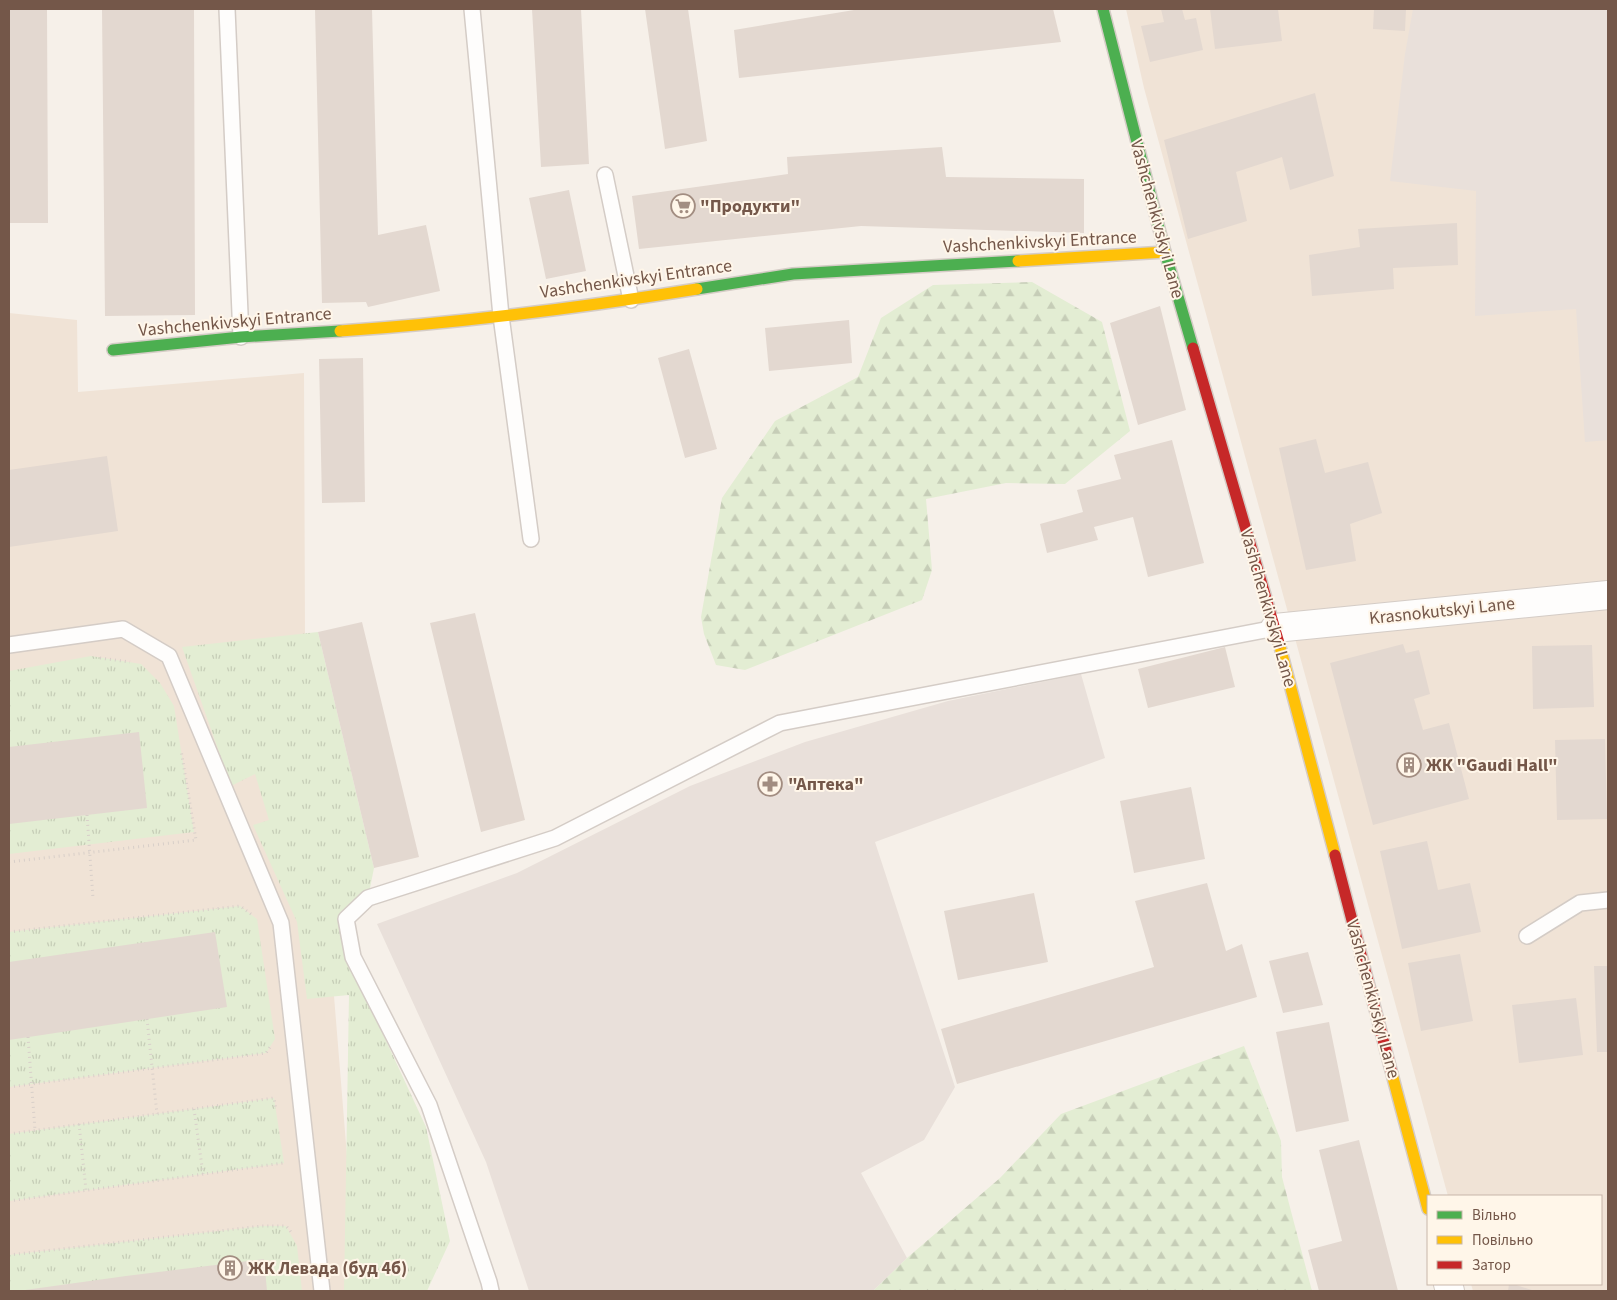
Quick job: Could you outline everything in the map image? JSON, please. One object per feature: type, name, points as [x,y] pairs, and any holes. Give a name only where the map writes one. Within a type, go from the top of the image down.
[{"type":"street","name":"Vashchenkivskyi Lane","points":[[1103,9],[1165,252],[1275,628],[1427,1205]]},
{"type":"street","name":"Vashchenkivskyi Entrance","points":[[113,350],[241,338],[410,326],[500,316],[597,305],[793,274],[1165,252]]},
{"type":"street","name":"Krasnokutskyi Lane","points":[[1275,628],[1608,595]]},
{"type":"lane","points":[[227,9],[241,338]]},
{"type":"lane","points":[[472,9],[500,316],[531,539]]},
{"type":"lane","points":[[605,175],[631,300]]},
{"type":"lane","points":[[491,1291],[490,1282],[429,1105],[353,957],[346,919],[368,898],[555,838],[780,723],[1275,628]]},
{"type":"lane","points":[[9,645],[122,629],[169,656],[280,923],[322,1291]]},
{"type":"lane","points":[[1527,936],[1580,903],[1608,900]]},
{"type":"path","points":[[99,657],[132,663]]},
{"type":"path","points":[[9,862],[196,840],[180,745]]},
{"type":"path","points":[[87,815],[92,898]]},
{"type":"path","points":[[9,932],[240,906],[257,919]]},
{"type":"path","points":[[147,1019],[157,1114]]},
{"type":"path","points":[[28,1037],[35,1130]]},
{"type":"path","points":[[9,1087],[266,1053],[271,1046]]},
{"type":"path","points":[[9,1134],[274,1098],[277,1117]]},
{"type":"path","points":[[194,1109],[203,1174]]},
{"type":"path","points":[[79,1124],[86,1190]]},
{"type":"path","points":[[9,1201],[284,1163],[282,1154]]},
{"type":"path","points":[[9,1254],[262,1226],[286,1226],[292,1233]]},
{"type":"shaded area","points":[[1126,9],[1608,9],[1608,1291],[1473,1291],[1471,1285],[1602,1285],[1602,1195],[1448,1195],[1144,88]]},
{"type":"shaded area","points":[[1413,9],[1608,9],[1608,440],[1585,442],[1576,309],[1475,316],[1476,191],[1390,181],[1405,54]]},
{"type":"shaded area","points":[[9,313],[77,320],[78,392],[304,373],[305,638],[349,1181],[350,1291],[9,1291]]},
{"type":"shaded area","points":[[1081,674],[1105,758],[875,842],[955,1087],[924,1140],[861,1173],[907,1258],[873,1291],[529,1291],[486,1162],[377,924],[517,873],[690,786],[805,742],[948,701]]},
{"type":"green space","points":[[1032,282],[1102,322],[1130,431],[1065,484],[1006,483],[926,499],[932,570],[922,600],[745,670],[716,665],[704,634],[701,617],[722,498],[775,421],[858,377],[881,318],[933,285]]},
{"type":"green space","points":[[318,632],[374,868],[368,898],[346,919],[350,963],[426,1127],[450,1241],[427,1291],[344,1291],[349,995],[307,999],[297,922],[253,825],[269,820],[255,774],[231,786],[182,647]]},
{"type":"green space","points":[[91,656],[141,664],[160,683],[174,706],[194,832],[9,854],[9,671]]},
{"type":"green space","points":[[240,906],[257,919],[275,1039],[266,1053],[9,1087],[9,932]]},
{"type":"green space","points":[[1244,1046],[1281,1141],[1282,1177],[1312,1291],[873,1291],[907,1258],[1000,1178],[1061,1114]]},
{"type":"green space","points":[[274,1098],[284,1163],[9,1201],[9,1134]]},
{"type":"green space","points":[[262,1226],[286,1226],[297,1246],[302,1291],[9,1291],[9,1255]]},
{"type":"building","points":[[9,9],[47,9],[48,223],[9,223]]},
{"type":"building","points":[[102,9],[194,9],[195,315],[105,316]]},
{"type":"building","points":[[315,9],[372,9],[378,235],[426,225],[440,291],[368,307],[366,302],[322,303]]},
{"type":"building","points":[[532,9],[581,9],[589,164],[541,167]]},
{"type":"building","points":[[645,9],[688,9],[707,141],[665,149]]},
{"type":"building","points":[[860,9],[1053,9],[1061,42],[739,78],[734,30]]},
{"type":"building","points":[[1161,9],[1182,9],[1185,20],[1196,18],[1203,50],[1150,62],[1141,26],[1164,22]]},
{"type":"building","points":[[1210,9],[1278,9],[1282,41],[1215,49]]},
{"type":"building","points":[[1374,9],[1406,9],[1405,31],[1373,29]]},
{"type":"building","points":[[1315,93],[1334,176],[1290,190],[1282,157],[1236,172],[1247,221],[1188,239],[1164,140]]},
{"type":"building","points":[[942,147],[946,177],[1084,179],[1084,233],[861,226],[639,249],[632,196],[788,174],[787,157]]},
{"type":"building","points":[[569,190],[586,271],[546,279],[529,198]]},
{"type":"building","points":[[1457,223],[1458,265],[1393,268],[1394,289],[1312,296],[1309,255],[1360,247],[1358,229]]},
{"type":"building","points":[[1160,306],[1186,410],[1138,425],[1110,323]]},
{"type":"building","points":[[849,320],[852,363],[769,371],[765,328]]},
{"type":"building","points":[[689,349],[717,449],[685,458],[658,358]]},
{"type":"building","points":[[363,358],[365,502],[322,503],[319,359]]},
{"type":"building","points":[[1316,439],[1325,473],[1368,462],[1382,513],[1350,524],[1356,561],[1306,570],[1279,448]]},
{"type":"building","points":[[1172,440],[1204,563],[1148,577],[1133,517],[1094,527],[1098,540],[1047,553],[1040,524],[1083,512],[1077,490],[1121,479],[1114,455]]},
{"type":"building","points":[[107,456],[118,531],[9,547],[9,470]]},
{"type":"building","points":[[475,613],[525,820],[481,832],[430,623]]},
{"type":"building","points":[[362,622],[419,857],[374,868],[318,632]]},
{"type":"building","name":"ЖК \"Gaudi Hall\"","points":[[1403,644],[1406,653],[1419,650],[1430,694],[1414,699],[1423,730],[1449,723],[1469,799],[1373,825],[1330,663]]},
{"type":"building","points":[[1592,645],[1594,707],[1533,709],[1532,646]]},
{"type":"building","points":[[1225,647],[1235,687],[1148,708],[1138,669]]},
{"type":"building","points":[[139,732],[147,808],[9,824],[9,747]]},
{"type":"building","points":[[1605,739],[1607,819],[1557,820],[1555,740]]},
{"type":"building","points":[[1191,787],[1205,859],[1134,873],[1120,801]]},
{"type":"building","points":[[1427,841],[1438,890],[1470,883],[1481,932],[1402,949],[1380,851]]},
{"type":"building","points":[[1207,883],[1226,951],[1242,944],[1257,997],[957,1084],[941,1029],[1154,967],[1135,901]]},
{"type":"building","points":[[1034,893],[1048,962],[958,980],[944,911]]},
{"type":"building","points":[[215,932],[227,1007],[9,1040],[9,962]]},
{"type":"building","points":[[1308,952],[1323,1005],[1283,1013],[1269,961]]},
{"type":"building","points":[[1460,954],[1473,1021],[1421,1031],[1408,963]]},
{"type":"building","points":[[1594,966],[1608,966],[1608,1052],[1597,1052]]},
{"type":"building","points":[[1576,998],[1583,1055],[1519,1063],[1512,1005]]},
{"type":"building","points":[[1329,1022],[1349,1121],[1296,1132],[1276,1032]]},
{"type":"building","points":[[1359,1140],[1398,1291],[1319,1291],[1308,1250],[1342,1241],[1319,1150]]},
{"type":"building","name":"ЖК Левада (буд 4б)","points":[[264,1259],[267,1291],[25,1291],[126,1276]]},
{"type":"building","points":[[1509,1285],[1516,1285],[1535,1291],[1508,1291]]},
{"type":"traffic: fast","points":[[1103,9],[1165,252],[1193,348]]},
{"type":"traffic: fast","points":[[697,289],[793,274],[1018,261]]},
{"type":"traffic: fast","points":[[113,350],[241,337],[340,331]]},
{"type":"traffic: slow","points":[[1018,261],[1165,252]]},
{"type":"traffic: slow","points":[[340,331],[519,314],[697,289]]},
{"type":"traffic: slow","points":[[1279,643],[1335,855]]},
{"type":"traffic: slow","points":[[1392,1074],[1427,1205]]},
{"type":"traffic: jam","points":[[1193,348],[1279,643]]},
{"type":"traffic: jam","points":[[1335,855],[1392,1074]]},
{"type":"place","name":"\"Продукти\"","points":[[683,206]]},
{"type":"place","name":"ЖК \"Gaudi Hall\"","points":[[1409,765]]},
{"type":"place","name":"\"Аптека\"","points":[[770,784]]},
{"type":"place","name":"ЖК Левада (буд 4б)","points":[[230,1268]]}]
